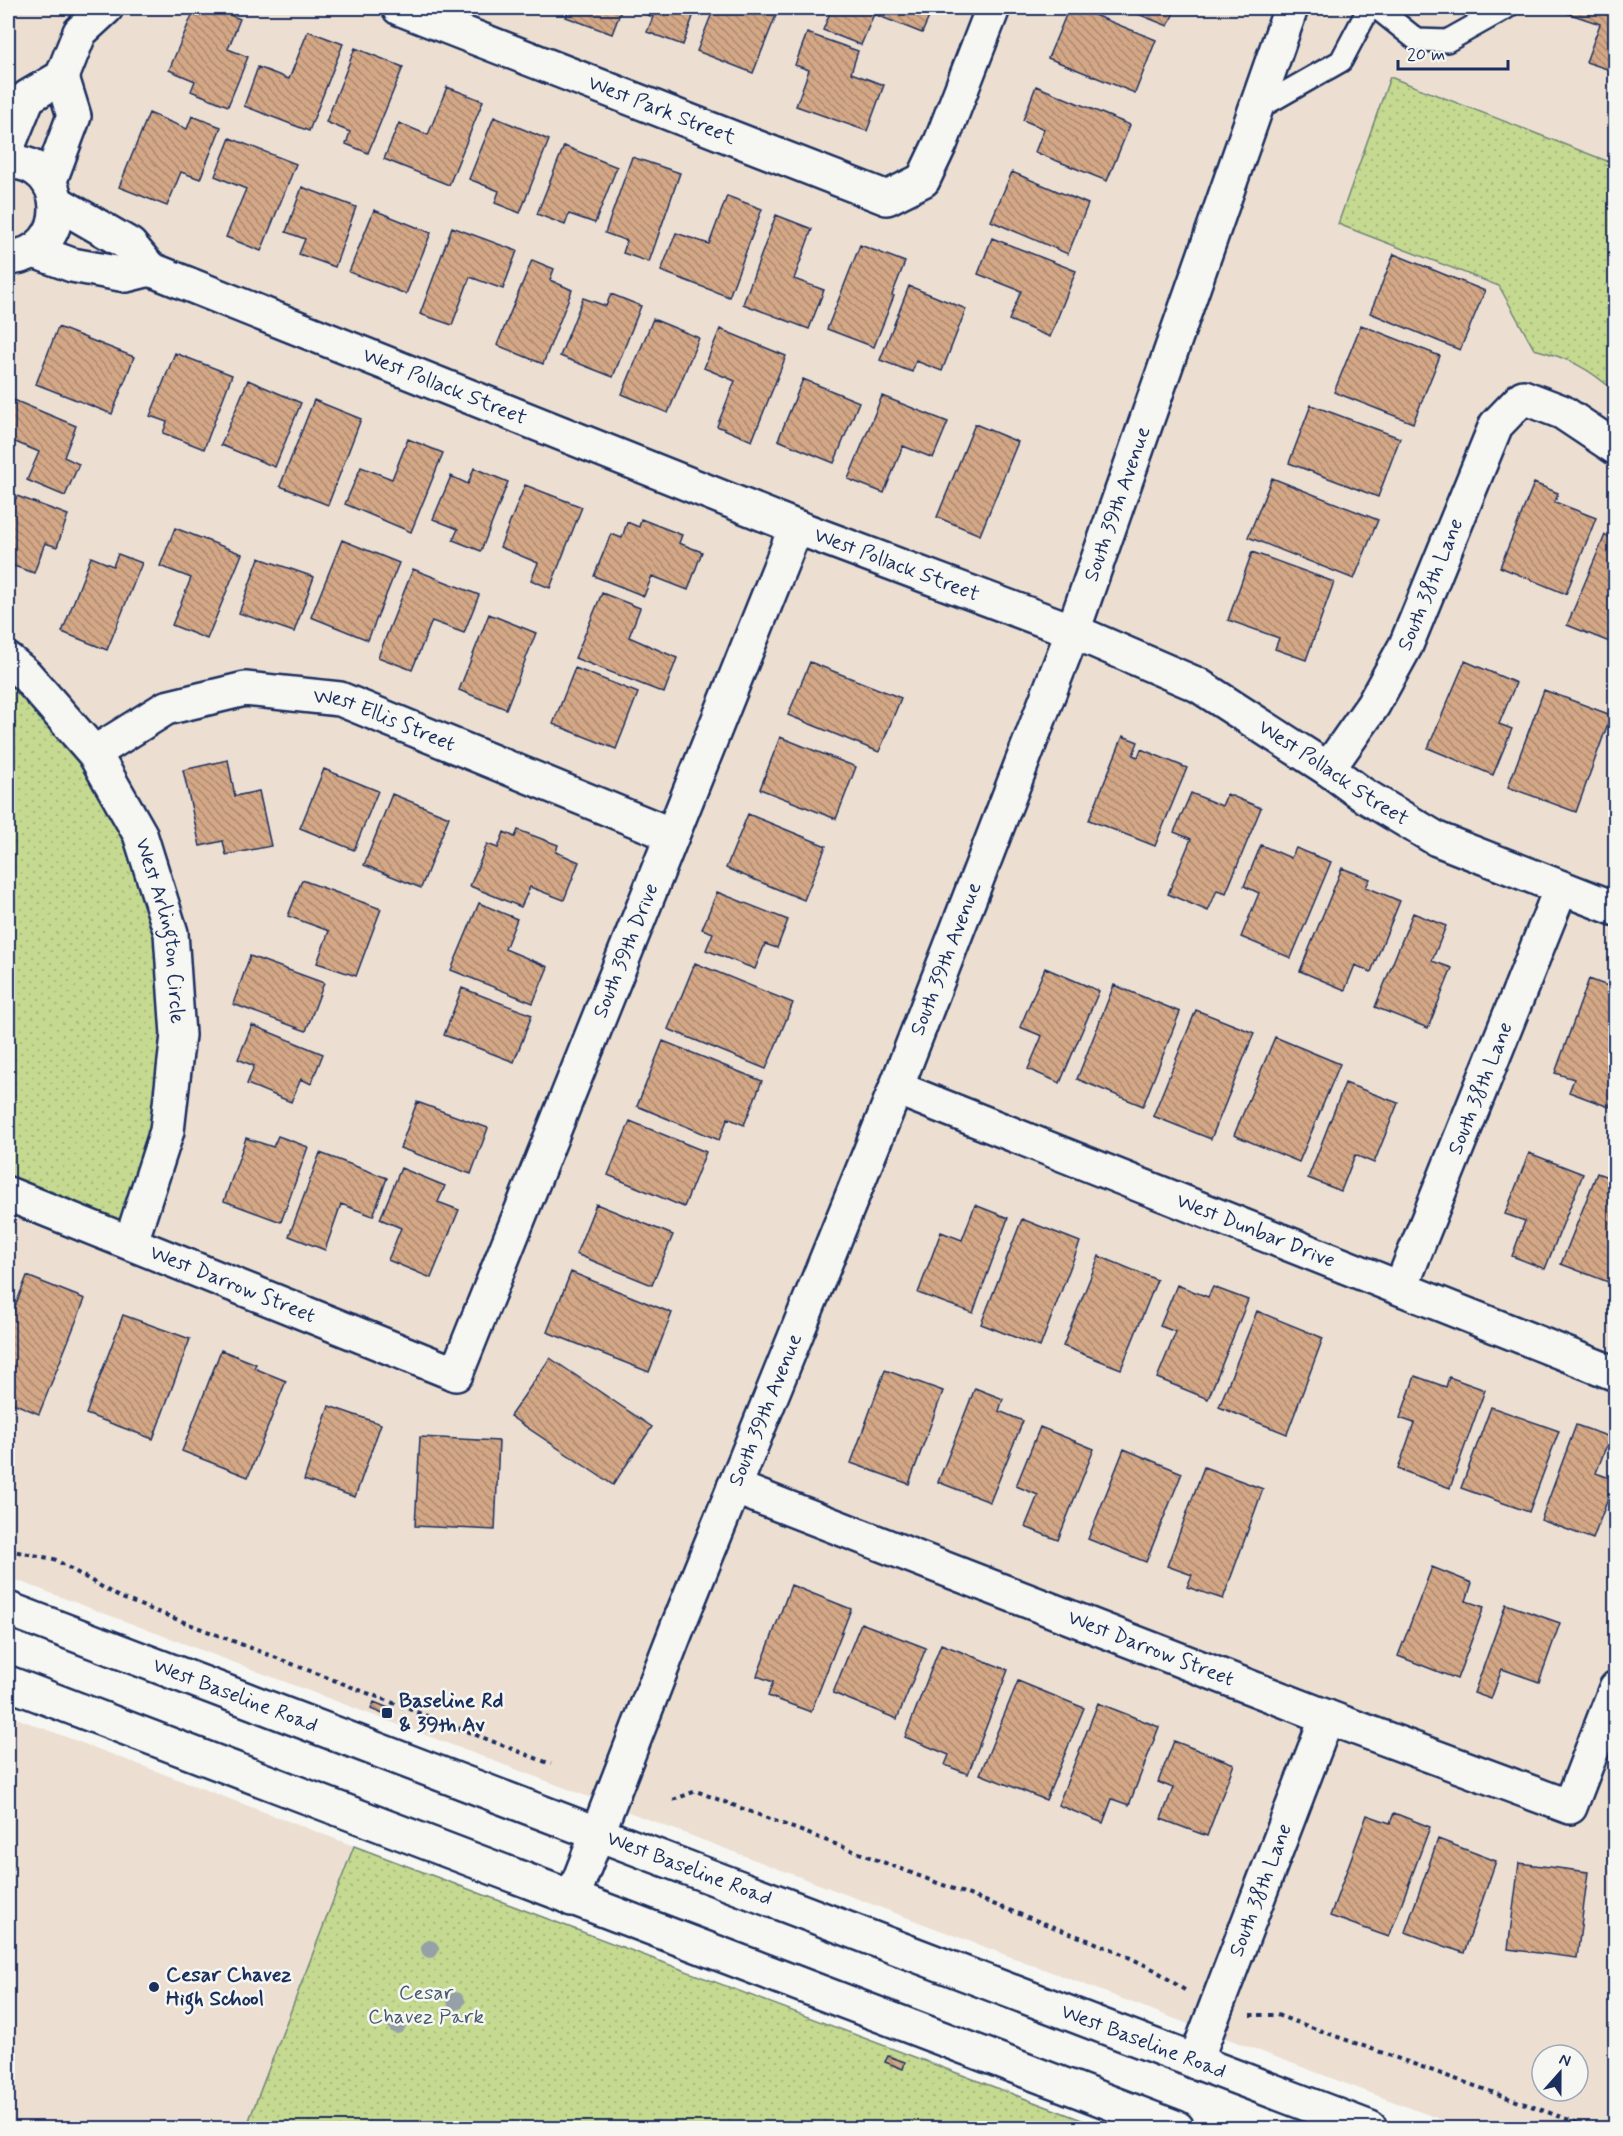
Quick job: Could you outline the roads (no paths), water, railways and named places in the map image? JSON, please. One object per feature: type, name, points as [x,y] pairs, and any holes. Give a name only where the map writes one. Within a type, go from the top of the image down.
[{"type":"street","points":[[17,262],[45,242],[53,230],[57,216],[53,193],[74,116],[62,77],[79,20],[106,8]]},
{"type":"street","name":"West Park Street","points":[[399,8],[887,198],[923,180],[941,142],[993,8]]},
{"type":"street","name":"South 39th Avenue","points":[[572,1899],[678,1626],[896,1088],[1073,631],[1291,8]]},
{"type":"street","points":[[8,146],[28,97],[62,77]]},
{"type":"street","name":"West Pollack Street","points":[[8,162],[28,166],[39,173],[53,193],[130,245],[150,269],[796,527],[1073,631],[1198,685],[1328,769],[1362,794],[1437,839],[1616,909]]},
{"type":"street","points":[[17,262],[72,265],[126,275],[150,269]]},
{"type":"street","name":"South 38th Lane","points":[[1328,769],[1373,705],[1406,645],[1496,425],[1523,397],[1562,412],[1616,448]]},
{"type":"street","name":"South 39th Drive","points":[[456,1374],[796,527]]},
{"type":"street","name":"West Arlington Circle","points":[[8,660],[26,675],[94,753],[140,834],[171,933],[178,1035],[167,1131],[131,1242]]},
{"type":"street","name":"West Ellis Street","points":[[94,753],[166,708],[245,689],[340,699],[672,835]]},
{"type":"street","name":"South 38th Lane","points":[[1401,1287],[1561,888]]},
{"type":"street","name":"West Dunbar Drive","points":[[896,1088],[1616,1374]]},
{"type":"street","name":"West Darrow Street","points":[[8,1194],[456,1374]]},
{"type":"street","name":"West Darrow Street","points":[[734,1487],[1327,1717],[1570,1808],[1616,1688]]},
{"type":"street","name":"West Baseline Road","points":[[8,1609],[1370,2128]]},
{"type":"street","points":[[8,1683],[1177,2128]]},
{"type":"street","name":"South 38th Lane","points":[[1195,2062],[1327,1717]]},
{"type":"lane","points":[[1255,110],[1341,61],[1369,8]]},
{"type":"lane","points":[[1377,8],[1417,40],[1447,41],[1506,8]]},
{"type":"place","name":"Baseline Rd & 39th Av","points":[[387,1713]]},
{"type":"place","name":"Cesar Chavez High School","points":[[154,1987]]},
{"type":"park label","name":"Cesar Chavez Park","points":[[426,2005]]}]
